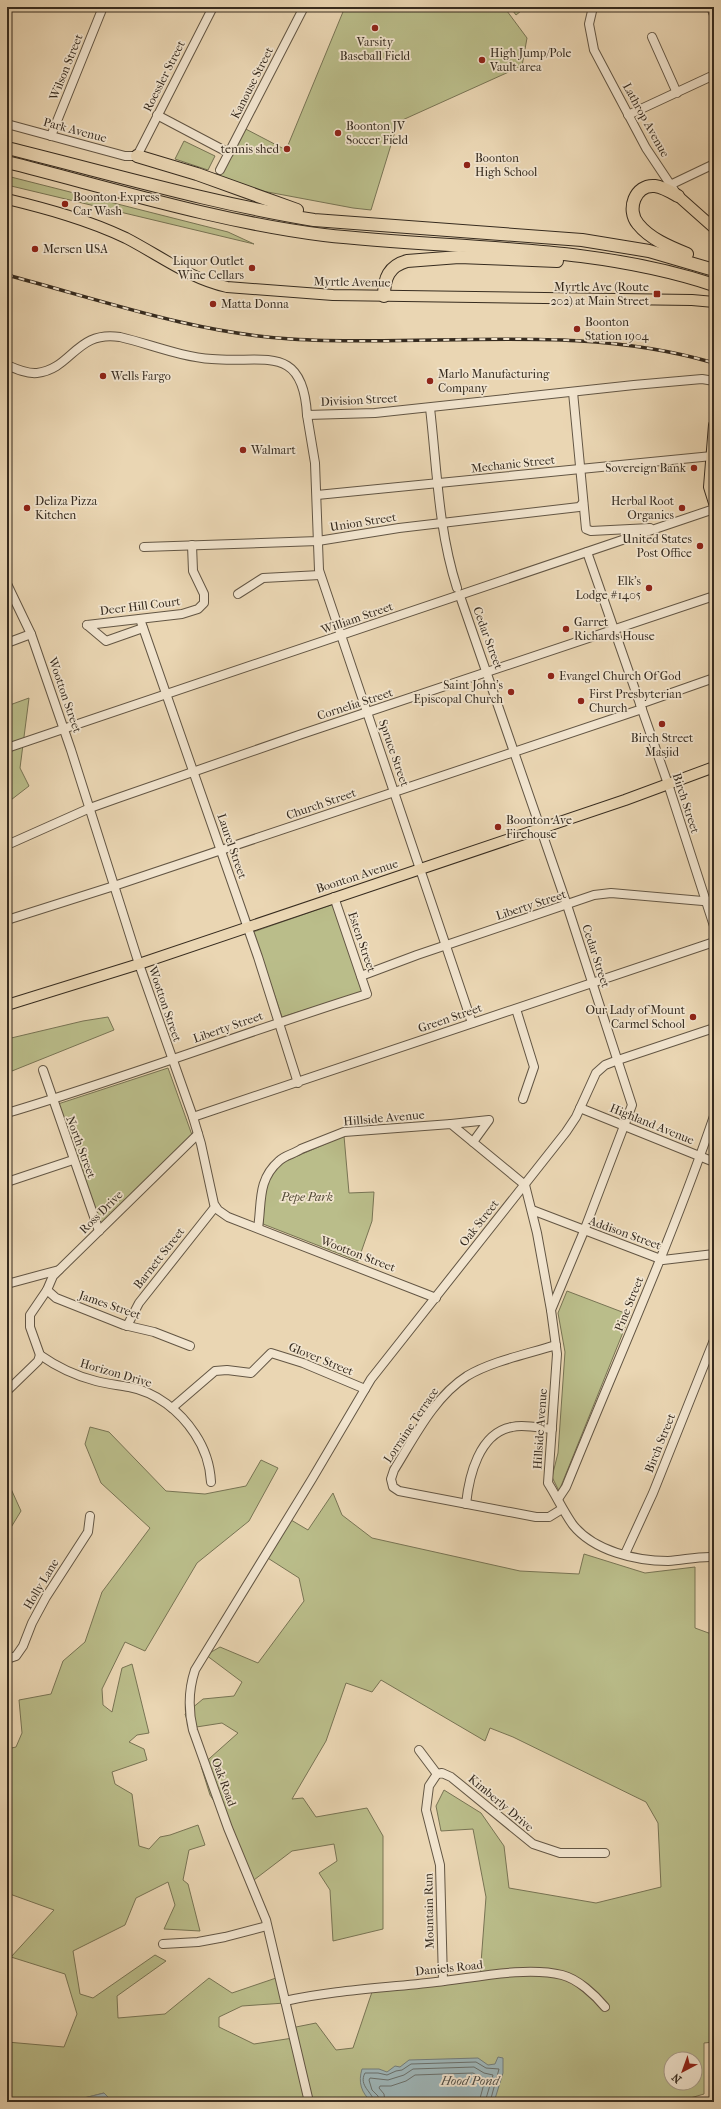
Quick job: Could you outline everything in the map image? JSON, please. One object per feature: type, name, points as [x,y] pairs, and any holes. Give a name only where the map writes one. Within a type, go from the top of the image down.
[{"type":"highway","points":[[7,148],[218,201],[314,220],[582,240],[649,251],[714,270]]},
{"type":"highway","points":[[137,156],[212,179],[265,200],[296,210],[314,220]]},
{"type":"highway","points":[[7,162],[193,209],[281,228],[348,237],[537,251],[590,257],[646,267],[714,285]]},
{"type":"highway","points":[[678,196],[655,186],[645,188],[633,201],[634,218],[641,228],[661,243],[714,266]]},
{"type":"highway","points":[[384,296],[385,282],[390,270],[407,261],[473,257],[576,262],[590,257]]},
{"type":"main road","name":"Lathrop Avenue","points":[[678,196],[714,228]]},
{"type":"main road","name":"Myrtle Avenue","points":[[7,199],[87,221],[126,238],[212,284],[227,287],[317,295],[692,300],[714,302]]},
{"type":"main road","points":[[714,425],[710,487],[714,503]]},
{"type":"main road","name":"Boonton Avenue","points":[[7,1005],[139,964],[247,926],[625,800],[714,767]]},
{"type":"street","name":"Wilson Street","points":[[51,136],[103,7]]},
{"type":"street","name":"Roessler Street","points":[[137,156],[213,7]]},
{"type":"street","name":"Kanouse Street","points":[[220,170],[304,7]]},
{"type":"street","name":"Lathrop Avenue","points":[[593,7],[589,24],[591,42],[646,148],[678,196]]},
{"type":"street","points":[[710,7],[714,15]]},
{"type":"street","points":[[652,37],[677,94]]},
{"type":"street","points":[[628,115],[714,76]]},
{"type":"street","points":[[157,115],[229,153]]},
{"type":"street","name":"Park Avenue","points":[[7,124],[125,156],[137,156]]},
{"type":"street","points":[[670,185],[714,164]]},
{"type":"street","name":"Division Street","points":[[7,365],[37,373],[49,370],[62,362],[84,342],[94,338],[106,336],[120,337],[212,359],[273,359],[284,364],[299,379],[304,392],[307,415],[376,413],[702,379],[714,381]]},
{"type":"street","points":[[573,392],[586,528],[591,530],[660,528]]},
{"type":"street","points":[[430,408],[442,523],[448,559],[457,588]]},
{"type":"street","name":"Spruce Street","points":[[307,415],[315,463],[320,575],[340,637],[368,712],[421,868],[472,1024]]},
{"type":"street","name":"Mechanic Street","points":[[316,495],[712,456]]},
{"type":"street","name":"Union Street","points":[[144,547],[318,541],[399,528],[579,506],[583,503]]},
{"type":"street","name":"William Street","points":[[7,748],[340,637],[714,509]]},
{"type":"street","name":"Deer Hill Court","points":[[143,628],[106,640],[87,625],[182,614],[202,606],[204,594],[192,571],[192,545]]},
{"type":"street","name":"Birch Street","points":[[587,552],[710,901],[714,926]]},
{"type":"street","points":[[238,594],[263,578],[320,575]]},
{"type":"street","name":"Wootton Street","points":[[7,584],[31,634],[64,729],[139,964],[193,1118],[215,1207],[228,1217],[436,1298]]},
{"type":"street","name":"Cedar Street","points":[[460,596],[515,752],[593,983],[632,1105],[584,1231],[550,1310]]},
{"type":"street","name":"Cornelia Street","points":[[7,846],[90,808],[368,712],[714,596]]},
{"type":"street","name":"Laurel Street","points":[[140,619],[247,926],[298,1083]]},
{"type":"street","points":[[7,643],[31,634]]},
{"type":"street","name":"Church Street","points":[[7,920],[114,886],[515,752],[714,678]]},
{"type":"street","name":"Liberty Street","points":[[361,976],[447,945],[602,894],[710,901]]},
{"type":"street","name":"Esten Street","points":[[334,897],[367,994]]},
{"type":"street","name":"Green Street","points":[[193,1118],[714,942]]},
{"type":"street","name":"Liberty Street","points":[[7,1113],[52,1100],[279,1022],[367,994]]},
{"type":"street","points":[[516,1009],[534,1067],[523,1099]]},
{"type":"street","name":"Oak Street","points":[[305,1491],[365,1389],[384,1362],[566,1132],[580,1108],[596,1073],[605,1065],[618,1060],[714,1028]]},
{"type":"street","name":"North Street","points":[[43,1070],[52,1100],[99,1231]]},
{"type":"street","name":"Highland Avenue","points":[[580,1108],[714,1162]]},
{"type":"street","name":"Pine Street","points":[[558,1499],[566,1487],[610,1378],[644,1301],[714,1116]]},
{"type":"street","name":"Hillside Avenue","points":[[258,1228],[262,1183],[279,1160],[296,1153],[301,1148],[344,1132],[489,1120],[473,1142]]},
{"type":"street","points":[[451,1124],[525,1184],[532,1210],[556,1345]]},
{"type":"street","name":"Ross Drive","points":[[7,1284],[59,1270],[198,1134]]},
{"type":"street","points":[[7,1182],[73,1160]]},
{"type":"street","name":"Barnett Street","points":[[127,1326],[139,1303],[215,1207]]},
{"type":"street","name":"Addison Street","points":[[532,1210],[659,1259],[714,1254]]},
{"type":"street","points":[[7,1391],[38,1361],[40,1355],[30,1327],[30,1315],[48,1290],[53,1276],[59,1270]]},
{"type":"street","name":"James Street","points":[[48,1290],[56,1298],[127,1326],[154,1332],[190,1346]]},
{"type":"street","name":"Birch Street","points":[[625,1554],[653,1493],[714,1340]]},
{"type":"street","name":"Hillside Avenue","points":[[556,1345],[558,1354],[548,1482],[562,1509],[574,1526],[586,1537],[601,1546],[625,1554],[657,1560],[714,1557]]},
{"type":"street","name":"Lorraine Terrace","points":[[556,1345],[478,1370],[457,1383],[430,1414],[391,1475],[393,1487],[399,1491],[540,1517],[548,1517],[562,1509]]},
{"type":"street","name":"Glover Street","points":[[172,1408],[212,1372],[223,1369],[251,1373],[271,1353],[303,1363],[365,1389]]},
{"type":"street","name":"Horizon Drive","points":[[40,1355],[79,1376],[131,1387],[153,1396],[172,1408],[190,1427],[205,1451],[210,1466],[211,1482]]},
{"type":"street","points":[[466,1504],[474,1461],[496,1434],[514,1426],[552,1429]]},
{"type":"street","name":"Oak Road","points":[[305,1491],[199,1663],[191,1682],[189,1694],[193,1730],[228,1828],[261,1906],[267,1926],[309,2102]]},
{"type":"street","name":"Holly Lane","points":[[7,1659],[16,1656],[23,1646],[32,1623],[46,1598],[88,1532],[90,1516]]},
{"type":"street","points":[[419,1750],[437,1774]]},
{"type":"street","name":"Kimberly Drive","points":[[437,1774],[442,1773],[451,1777],[534,1844],[560,1853],[605,1853]]},
{"type":"street","name":"Mountain Run","points":[[437,1774],[429,1786],[426,1810],[440,1864],[442,1878],[443,1981]]},
{"type":"street","points":[[163,1944],[219,1938],[267,1926]]},
{"type":"street","name":"Daniels Road","points":[[285,2002],[382,1987],[528,1971],[560,1974],[568,1977],[589,1990],[606,2007]]},
{"type":"green space","points":[[345,7],[504,7],[527,38],[522,66],[398,122],[371,210],[241,187],[214,178],[240,126],[286,150]]},
{"type":"green space","points":[[510,7],[526,7],[516,15]]},
{"type":"green space","points":[[184,141],[215,156],[208,170],[175,159]]},
{"type":"green space","points":[[7,176],[228,232],[254,244],[7,185]]},
{"type":"green space","points":[[29,698],[20,768],[29,786],[7,803],[7,706]]},
{"type":"green space","points":[[334,904],[362,992],[282,1017],[253,932]]},
{"type":"green space","points":[[108,1017],[114,1030],[7,1073],[7,1039],[83,1021]]},
{"type":"green space","points":[[168,1068],[192,1135],[100,1224],[58,1104]]},
{"type":"green space","name":"Pepe Park","points":[[344,1136],[349,1193],[374,1192],[372,1221],[358,1261],[263,1224],[265,1182],[281,1163]]},
{"type":"green space","points":[[567,1291],[630,1315],[559,1491],[552,1477],[558,1453],[565,1352],[558,1313]]},
{"type":"green space","points":[[90,1427],[109,1432],[166,1491],[205,1494],[246,1486],[261,1460],[278,1468],[249,1521],[197,1563],[145,1651],[125,1642],[102,1689],[103,1705],[112,1712],[122,1668],[132,1664],[149,1733],[137,1735],[129,1742],[144,1749],[147,1760],[112,1772],[115,1784],[132,1794],[139,1846],[149,1849],[160,1837],[198,1825],[205,1845],[189,1850],[183,1880],[188,1884],[200,1931],[164,1929],[175,1905],[168,1882],[136,1898],[125,1925],[73,1951],[80,1994],[93,1998],[155,1955],[166,1961],[117,1996],[118,2018],[165,2014],[209,1978],[232,1993],[279,1977],[285,2003],[242,2006],[219,2017],[219,2027],[254,2044],[293,2038],[291,2028],[316,2023],[336,2050],[353,2048],[373,1989],[480,1976],[486,1897],[473,1829],[441,1831],[436,1806],[444,1790],[481,1813],[504,1846],[509,1888],[596,1903],[661,1887],[658,1823],[646,1802],[513,1737],[490,1728],[485,1741],[381,1680],[372,1692],[346,1683],[326,1741],[292,1799],[303,1798],[316,1817],[367,1808],[383,1836],[383,1929],[333,1941],[330,1890],[319,1873],[337,1861],[334,1844],[292,1851],[250,1883],[227,1821],[210,1795],[201,1766],[238,1733],[222,1723],[190,1728],[185,1714],[203,1699],[234,1696],[242,1682],[206,1655],[220,1647],[258,1663],[304,1601],[299,1578],[263,1555],[286,1517],[308,1530],[333,1493],[342,1515],[372,1538],[520,1571],[579,1574],[584,1554],[645,1573],[695,1567],[695,1628],[714,1635],[714,2042],[704,2043],[704,2094],[687,2099],[688,2102],[113,2102],[104,2093],[68,2102],[30,2102],[7,2099],[7,2042],[64,2047],[77,2014],[65,1974],[11,1957],[54,1910],[7,1893],[7,1749],[16,1747],[22,1733],[19,1700],[51,1694],[63,1661],[85,1642],[102,1592],[150,1528],[101,1483],[85,1444]]},
{"type":"green space","points":[[7,1480],[21,1511],[7,1534]]},
{"type":"water","name":"Hood Pond","points":[[498,2057],[503,2058],[503,2073],[494,2102],[372,2102],[365,2095],[361,2087],[360,2078],[362,2069],[379,2069],[387,2072],[395,2066],[400,2067],[409,2060],[478,2058],[488,2065],[495,2064]]},
{"type":"water","points":[[104,2093],[113,2102],[68,2102]]},
{"type":"railway","points":[[7,275],[183,323],[255,336],[344,341],[504,339],[610,343],[662,351],[714,363]]},
{"type":"place","name":"Varsity Baseball Field","points":[[375,28]]},
{"type":"place","name":"High Jump/Pole Vault area","points":[[482,60]]},
{"type":"place","name":"Boonton JV Soccer Field","points":[[338,133]]},
{"type":"place","name":"tennis shed","points":[[287,149]]},
{"type":"place","name":"Boonton High School","points":[[467,165]]},
{"type":"place","name":"Boonton Express Car Wash","points":[[65,204]]},
{"type":"place","name":"Mersen USA","points":[[35,249]]},
{"type":"place","name":"Liquor Outlet Wine Cellars","points":[[252,268]]},
{"type":"place","name":"Myrtle Ave (Route 202) at Main Street","points":[[657,294]]},
{"type":"place","name":"Matta Donna","points":[[213,304]]},
{"type":"place","name":"Boonton Station 1904","points":[[577,329]]},
{"type":"place","name":"Wells Fargo","points":[[103,376]]},
{"type":"place","name":"Marlo Manufacturing Company","points":[[430,381]]},
{"type":"place","name":"Walmart","points":[[243,450]]},
{"type":"place","name":"Sovereign Bank","points":[[694,468]]},
{"type":"place","name":"Deliza Pizza Kitchen","points":[[27,508]]},
{"type":"place","name":"Herbal Root Organics","points":[[682,508]]},
{"type":"place","name":"United States Post Office","points":[[700,546]]},
{"type":"place","name":"Elk's Lodge #1405","points":[[649,588]]},
{"type":"place","name":"Garret Richards House","points":[[566,629]]},
{"type":"place","name":"Evangel Church Of God","points":[[551,676]]},
{"type":"place","name":"Saint John's Episcopal Church","points":[[511,692]]},
{"type":"place","name":"First Presbyterian Church","points":[[581,701]]},
{"type":"place","name":"Birch Street Masjid","points":[[662,724]]},
{"type":"place","name":"Boonton Ave Firehouse","points":[[498,827]]},
{"type":"place","name":"Our Lady of Mount Carmel School","points":[[693,1017]]}]
